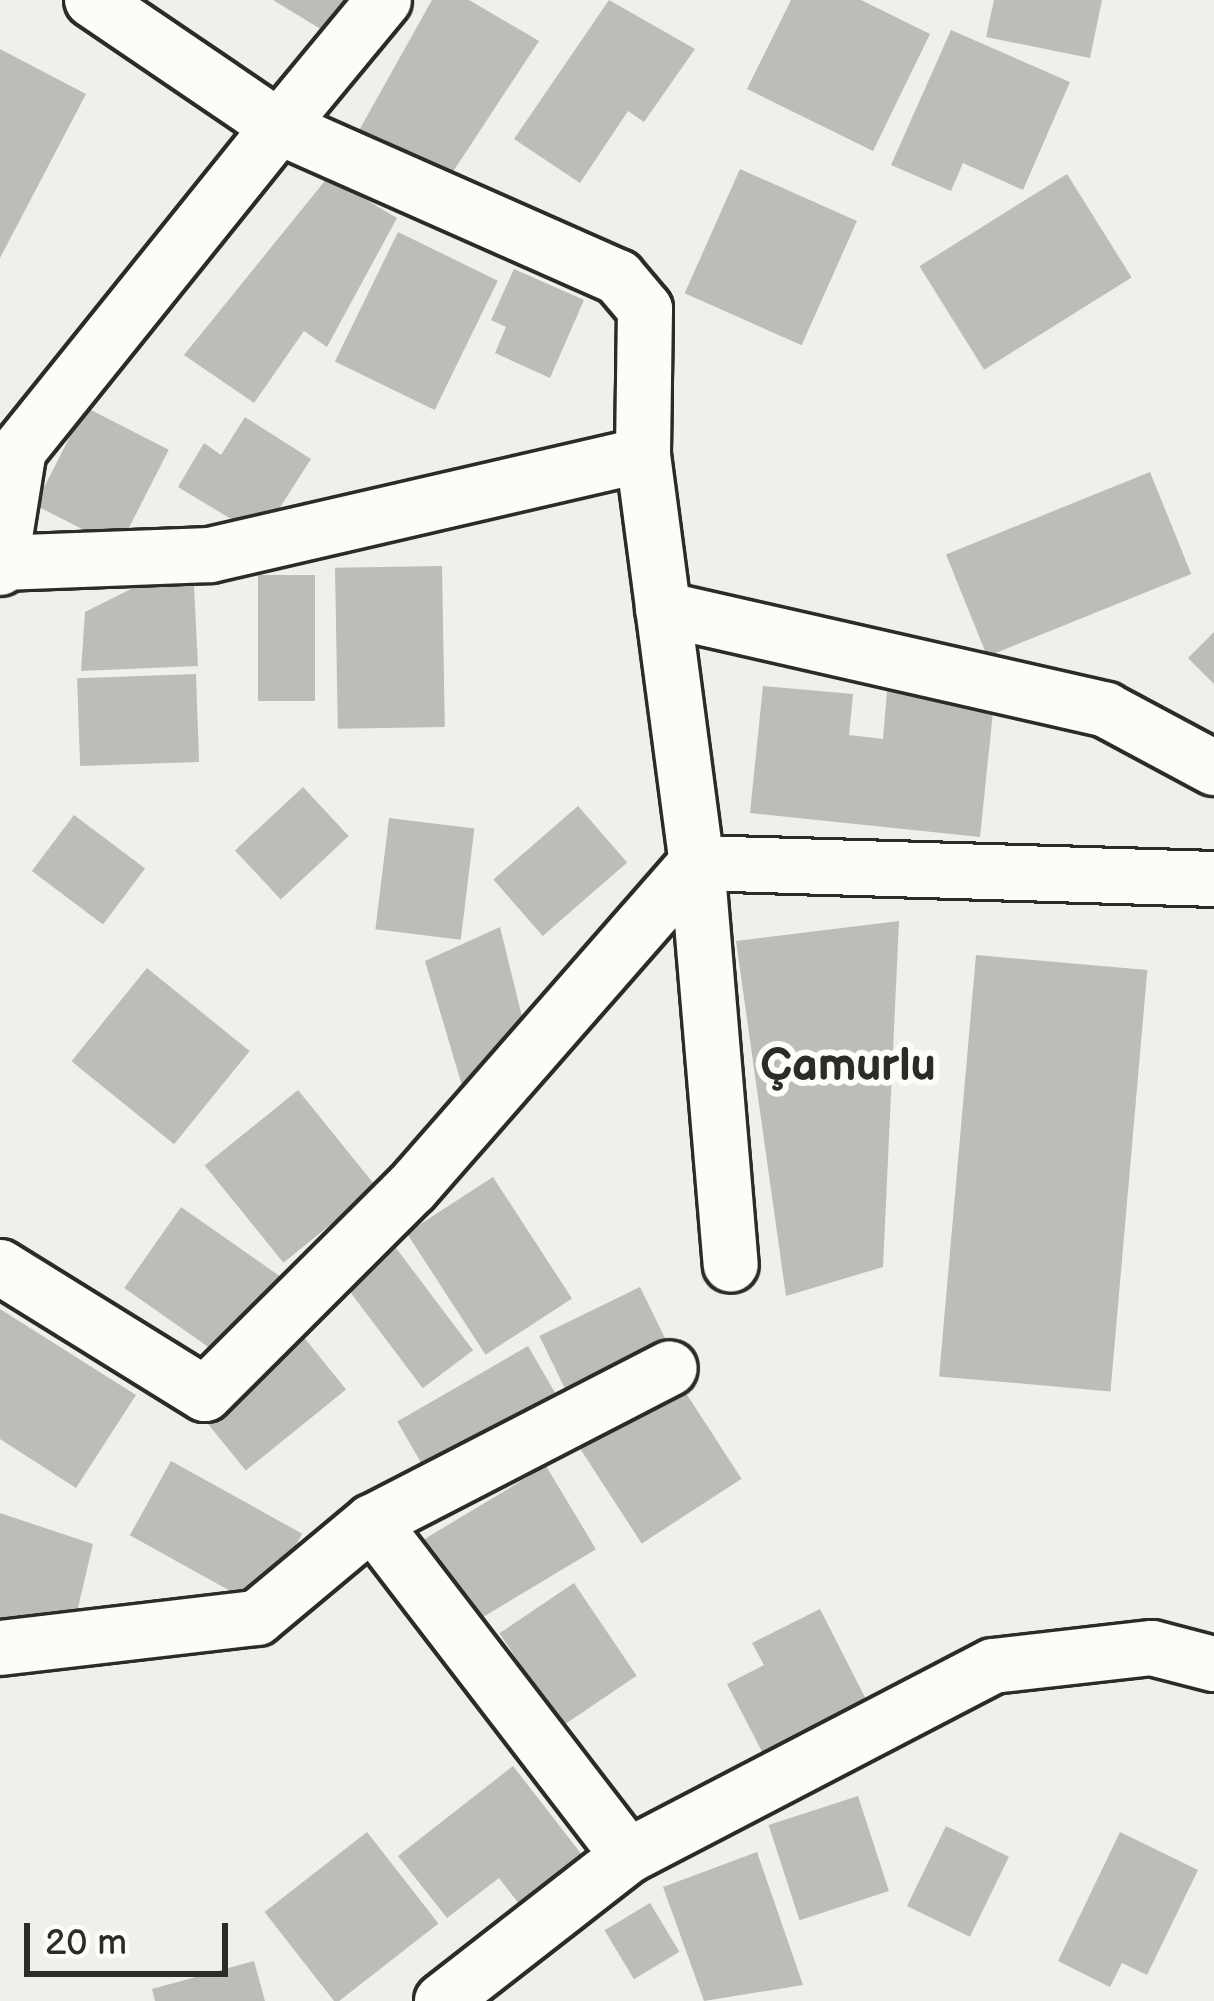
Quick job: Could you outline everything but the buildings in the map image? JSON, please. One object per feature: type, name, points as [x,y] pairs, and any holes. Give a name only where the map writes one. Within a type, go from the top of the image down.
[{"type":"street","points":[[92,0],[279,127],[618,277],[645,309],[644,455],[697,863],[730,1265]]},
{"type":"street","points":[[384,0],[19,450],[1,565],[210,555],[644,455]]},
{"type":"street","points":[[663,609],[1106,710],[1214,768]]},
{"type":"street","points":[[697,863],[1214,879]]},
{"type":"street","points":[[0,1267],[206,1394],[412,1188],[697,863]]},
{"type":"street","points":[[0,1648],[257,1618],[372,1522],[670,1368]]},
{"type":"street","points":[[372,1522],[628,1856]]},
{"type":"street","points":[[442,2001],[628,1856],[993,1666],[1152,1648],[1214,1664]]},
{"type":"district","name":"Çamurlu","points":[[848,1067]]}]
